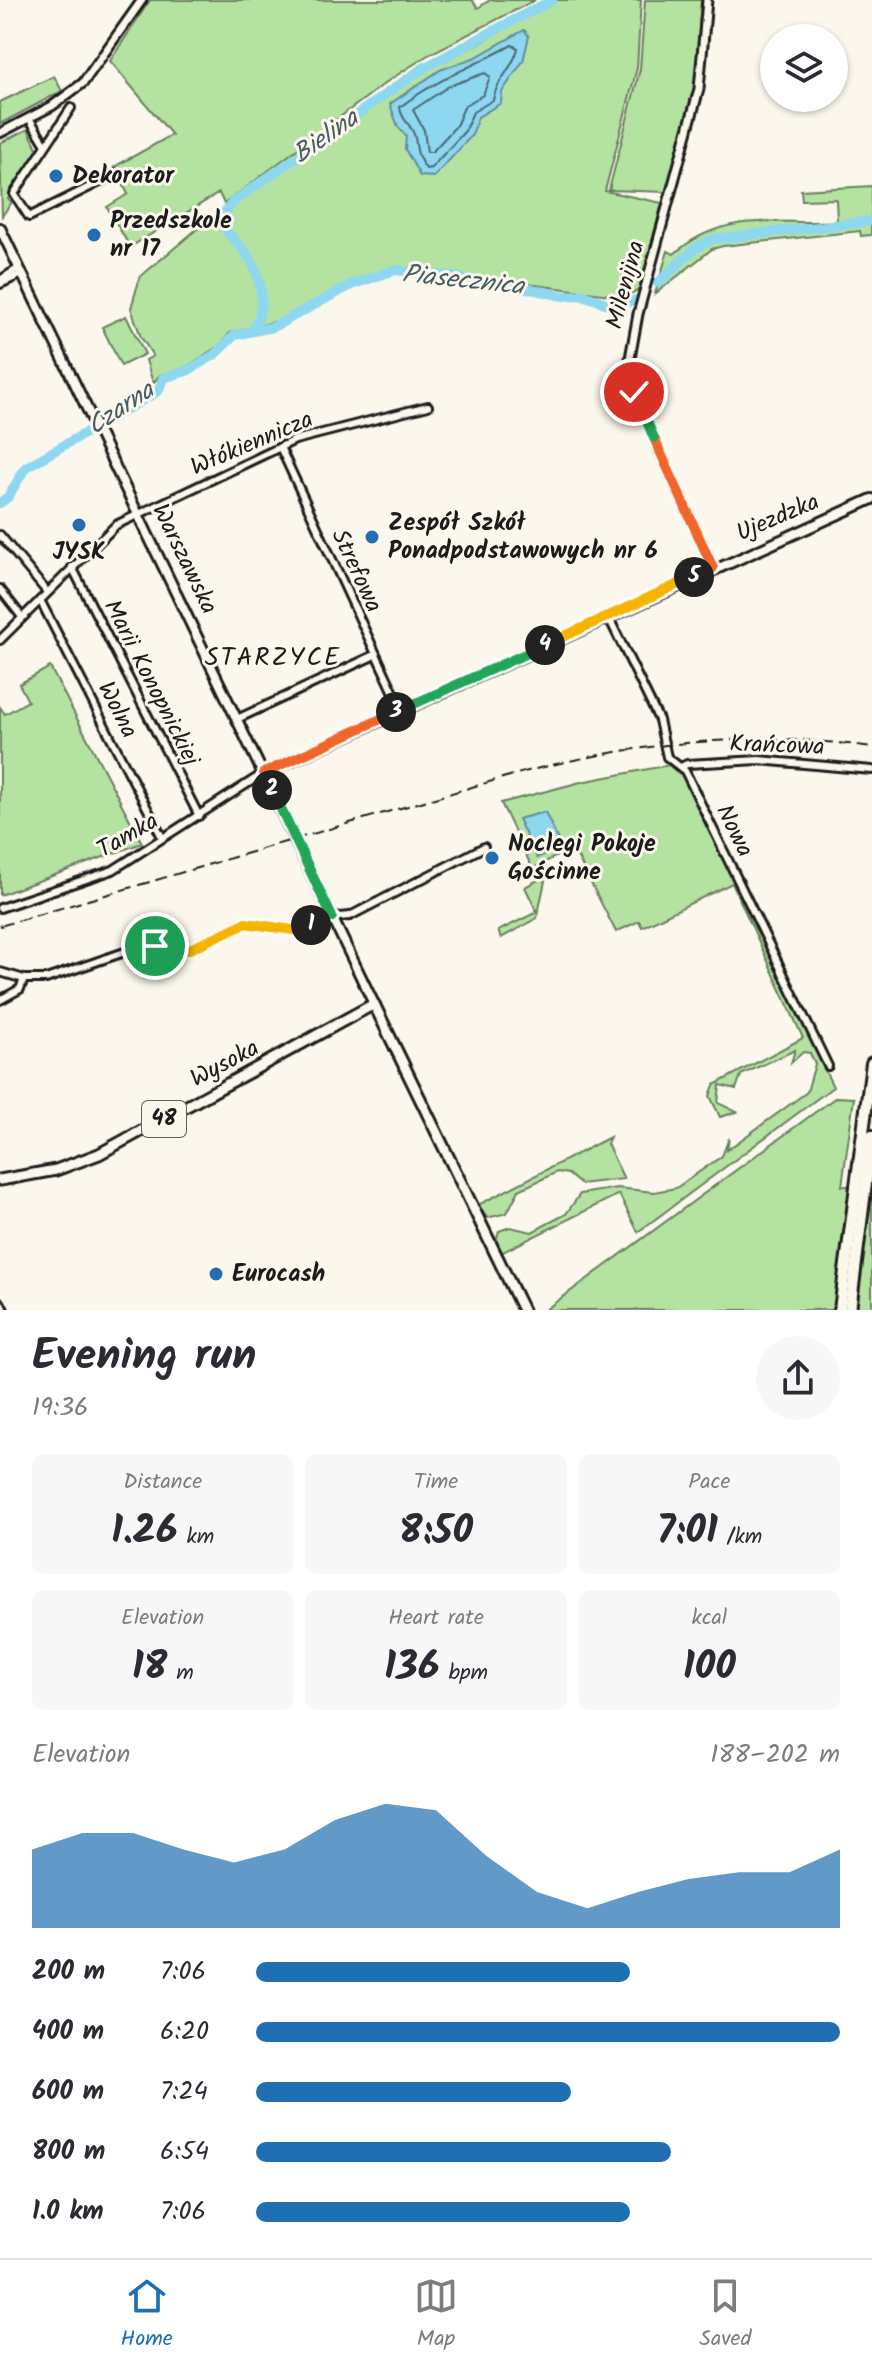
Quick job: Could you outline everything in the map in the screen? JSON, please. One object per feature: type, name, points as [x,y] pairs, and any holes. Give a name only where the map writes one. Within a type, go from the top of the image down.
[{"type":"highway","points":[[840,1310],[872,1063]]},
{"type":"highway","points":[[850,1310],[872,1136]]},
{"type":"main road","name":"Warszawska","points":[[0,228],[523,1310]]},
{"type":"main road","name":"Ujezdzka","points":[[264,773],[713,568],[872,499]]},
{"type":"main road","name":"Wysoka","points":[[0,1180],[56,1170],[99,1154],[374,1004]]},
{"type":"street","points":[[0,133],[68,95],[91,74],[142,0]]},
{"type":"street","name":"Milenijna","points":[[707,0],[699,89],[638,314],[629,364],[640,408],[713,568]]},
{"type":"street","points":[[71,108],[14,194],[29,217],[118,173]]},
{"type":"street","points":[[29,118],[46,145]]},
{"type":"street","points":[[0,282],[21,271]]},
{"type":"street","name":"Włókiennicza","points":[[0,640],[109,530],[280,447],[428,406]]},
{"type":"street","name":"Strefowa","points":[[280,447],[402,710]]},
{"type":"street","points":[[0,535],[47,592]]},
{"type":"street","name":"Marii Konopnickiej","points":[[72,567],[199,816]]},
{"type":"street","points":[[0,589],[22,617]]},
{"type":"street","name":"Wolna","points":[[40,600],[162,837]]},
{"type":"street","name":"Nowa","points":[[608,616],[659,720],[667,757],[681,767],[828,1066]]},
{"type":"street","points":[[237,719],[375,655]]},
{"type":"street","name":"Krańcowa","points":[[681,767],[687,764],[759,760],[872,770]]},
{"type":"street","name":"Tamka","points":[[0,908],[113,870],[264,773]]},
{"type":"street","points":[[0,972],[24,979],[57,976],[145,945],[188,950],[245,923],[293,930],[332,917],[350,916],[484,847]]},
{"type":"street","points":[[0,1000],[20,989],[24,979]]},
{"type":"street","points":[[0,1302],[4,1310]]},
{"type":"green space","points":[[150,0],[472,0],[478,8],[490,0],[535,0],[428,55],[388,81],[224,204],[219,193],[130,247],[107,207],[128,194],[114,167],[172,135],[110,61]]},
{"type":"green space","points":[[549,0],[641,0],[637,68],[605,191],[662,203],[640,289],[624,297],[441,272],[395,269],[351,284],[285,319],[230,333],[220,345],[185,368],[160,375],[153,383],[146,360],[153,356],[141,337],[131,308],[140,277],[197,229],[321,139],[421,72],[484,41]]},
{"type":"green space","points":[[645,0],[701,0],[695,83],[667,192],[609,190],[640,69]]},
{"type":"green space","points":[[54,76],[62,91],[0,124],[0,102]]},
{"type":"green space","points":[[28,129],[39,152],[8,199],[12,202],[2,216],[0,143]]},
{"type":"green space","points":[[872,186],[871,235],[861,236],[860,231],[712,249],[655,294],[668,251],[674,254],[713,230],[733,225],[837,221],[836,199],[802,200],[801,190]]},
{"type":"green space","points":[[126,316],[145,354],[121,366],[102,327]]},
{"type":"green space","points":[[50,667],[142,843],[0,895],[0,707],[5,714],[28,701],[19,684]]},
{"type":"green space","points":[[669,765],[678,773],[683,773],[833,1087],[638,1232],[619,1194],[501,1253],[496,1241],[499,1231],[510,1227],[532,1232],[566,1214],[580,1194],[617,1188],[654,1192],[676,1188],[722,1156],[729,1138],[727,1150],[807,1092],[815,1064],[810,1053],[803,1052],[791,1063],[795,1050],[741,1075],[736,1089],[720,1085],[718,1103],[737,1112],[720,1117],[710,1096],[714,1085],[803,1038],[732,883],[642,927],[639,921],[616,932],[573,848],[537,866],[545,881],[537,918],[501,938],[498,931],[537,912],[525,887],[538,880],[501,803],[581,782]]},
{"type":"green space","points":[[836,1097],[854,1098],[842,1186],[852,1186],[837,1310],[545,1310]]},
{"type":"green space","points":[[610,1137],[607,1144],[624,1179],[580,1184],[568,1174],[557,1172],[519,1190],[507,1213],[487,1218],[478,1205]]},
{"type":"green space","points":[[872,1177],[872,1310],[856,1310]]},
{"type":"water","points":[[524,30],[529,36],[523,61],[502,92],[501,103],[478,117],[472,135],[434,177],[420,176],[405,149],[406,136],[398,127],[390,104],[440,70],[476,57]]},
{"type":"water","points":[[545,812],[561,847],[537,858],[518,819]]},
{"type":"waterway","name":"Bielina","points":[[252,331],[260,312],[259,282],[252,262],[219,219],[233,202],[420,70],[552,0]]},
{"type":"waterway","name":"Piasecznica","points":[[658,283],[694,249],[712,239],[872,221]]},
{"type":"waterway","name":"Piasecznica","points":[[0,503],[8,497],[26,467],[159,390],[163,378],[187,371],[214,355],[235,335],[273,327],[351,285],[395,270],[508,284],[563,296],[583,295],[611,305],[636,300]]},
{"type":"railway","points":[[0,926],[551,765],[642,748],[734,740],[826,742],[872,747]]},
{"type":"place","name":"Dekorator","points":[[56,176]]},
{"type":"place","name":"Przedszkole nr 17","points":[[94,235]]},
{"type":"place","name":"JYSK","points":[[79,525]]},
{"type":"place","name":"Zespół Szkół Ponadpodstawowych nr 6","points":[[372,537]]},
{"type":"place","name":"Noclegi Pokoje Gościnne","points":[[492,858]]},
{"type":"place","name":"Eurocash","points":[[216,1274]]},
{"type":"district","name":"STARZYCE","points":[[273,658]]},
{"type":"route","points":[[155,946],[188,950],[245,923],[293,930],[332,917],[264,773],[713,568],[634,392]]},
{"type":"water label","name":"Czarna","points":[[121,409]]}]
